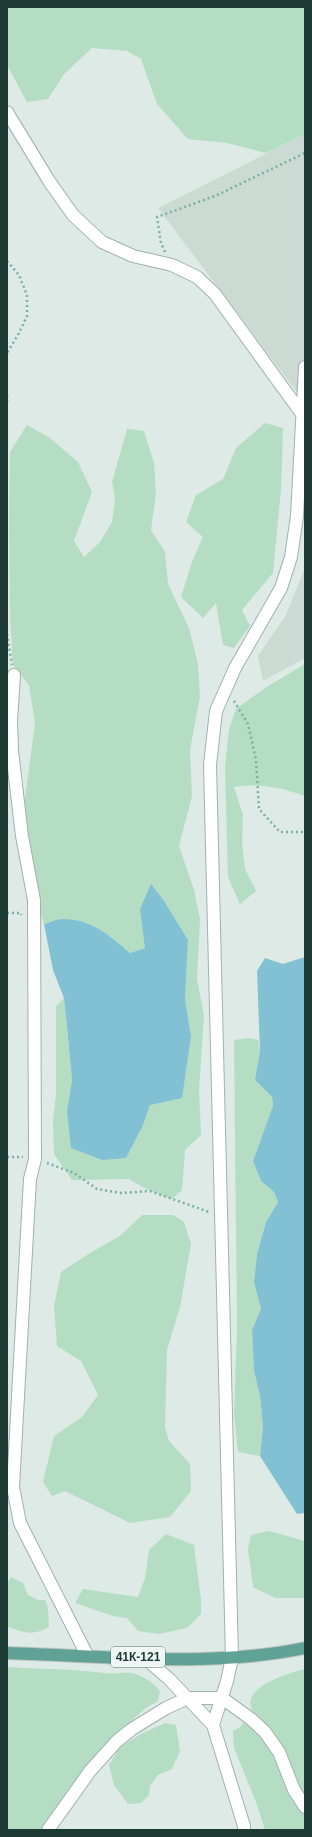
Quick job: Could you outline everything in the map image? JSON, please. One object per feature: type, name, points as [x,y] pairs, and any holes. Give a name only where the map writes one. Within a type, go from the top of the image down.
[{"type":"main road","name":"41К-121","points":[[7,1653],[145,1658],[232,1658],[305,1648]]},
{"type":"street","points":[[7,112],[49,181],[73,215],[102,242],[133,256],[172,265],[197,277],[215,294],[302,414]]},
{"type":"street","points":[[213,1725],[222,1698],[232,1658],[210,765],[216,711],[235,668],[281,588],[291,557],[297,516],[305,367]]},
{"type":"street","points":[[14,675],[11,721],[12,751],[22,836],[34,900],[29,1161],[30,1179],[12,1487],[20,1523],[87,1656]]},
{"type":"street","points":[[145,1658],[188,1698],[213,1725],[244,1830]]},
{"type":"street","points":[[48,1830],[90,1771],[118,1741],[132,1729],[166,1708],[188,1698],[222,1698],[251,1719],[265,1732],[279,1752],[294,1790],[305,1807]]},
{"type":"path","points":[[172,265],[161,243],[157,217],[215,196],[305,153]]},
{"type":"path","points":[[7,261],[19,275],[27,296],[27,316],[7,353]]},
{"type":"path","points":[[7,395],[7,402]]},
{"type":"path","points":[[7,634],[14,675]]},
{"type":"path","points":[[226,689],[248,724],[256,760],[258,809],[280,832],[305,832]]},
{"type":"path","points":[[7,913],[21,913],[20,920]]},
{"type":"path","points":[[7,1157],[24,1157],[29,1161],[74,1173],[97,1189],[121,1193],[150,1192],[222,1216]]},
{"type":"shaded area","points":[[305,134],[305,400],[296,391],[158,208]]},
{"type":"shaded area","points":[[305,568],[305,658],[263,681],[258,656],[286,615]]},
{"type":"green space","points":[[7,7],[305,7],[305,134],[266,153],[227,143],[188,139],[157,104],[141,59],[127,51],[92,48],[64,74],[48,99],[27,102],[7,65]]},
{"type":"green space","points":[[265,423],[283,428],[281,489],[273,573],[242,610],[250,626],[234,648],[223,645],[216,603],[203,618],[181,597],[192,562],[203,537],[186,522],[196,495],[223,479],[236,448]]},
{"type":"green space","points":[[27,425],[50,438],[78,462],[92,492],[74,541],[84,557],[100,542],[112,522],[115,499],[112,482],[127,429],[144,431],[154,463],[156,492],[151,530],[165,552],[168,584],[189,628],[198,664],[200,697],[190,750],[192,796],[179,846],[194,890],[200,919],[197,979],[204,1016],[199,1090],[201,1135],[185,1150],[182,1190],[172,1199],[146,1189],[129,1179],[72,1180],[54,1154],[53,1121],[56,1094],[56,1006],[64,998],[72,1080],[67,1111],[143,1125],[150,1105],[191,1036],[185,999],[188,940],[145,939],[145,948],[130,953],[111,937],[61,919],[44,924],[29,873],[22,821],[35,723],[29,685],[13,665],[10,619],[10,452]]},
{"type":"green space","points":[[305,664],[305,796],[287,790],[270,787],[253,785],[234,787],[243,815],[242,842],[245,869],[256,891],[240,904],[228,877],[225,767],[229,729],[236,709],[265,688]]},
{"type":"green space","points":[[248,1038],[258,1040],[260,1051],[255,1080],[272,1097],[273,1107],[253,1161],[261,1181],[274,1192],[278,1202],[266,1222],[257,1254],[254,1282],[261,1309],[252,1330],[254,1371],[260,1396],[263,1426],[260,1456],[238,1452],[234,1415],[237,1327],[234,1040]]},
{"type":"green space","points":[[142,1215],[173,1215],[184,1222],[191,1244],[180,1307],[167,1350],[165,1427],[169,1441],[190,1464],[191,1491],[170,1517],[130,1523],[65,1491],[52,1496],[43,1482],[54,1436],[82,1417],[98,1395],[81,1361],[57,1346],[54,1306],[61,1272],[120,1236]]},
{"type":"green space","points":[[269,1531],[305,1541],[305,1598],[275,1598],[253,1587],[248,1549],[251,1535]]},
{"type":"green space","points":[[166,1534],[194,1545],[201,1600],[201,1614],[187,1628],[159,1634],[138,1631],[127,1618],[113,1616],[75,1603],[83,1589],[138,1597],[145,1578],[149,1550]]},
{"type":"green space","points":[[11,1577],[23,1583],[28,1595],[38,1600],[45,1600],[48,1608],[49,1627],[38,1632],[29,1633],[8,1627],[7,1583]]},
{"type":"green space","points":[[7,1667],[132,1673],[146,1679],[160,1691],[158,1701],[146,1708],[130,1722],[42,1830],[7,1830]]},
{"type":"green space","points":[[305,1669],[305,1830],[265,1830],[256,1802],[234,1748],[233,1731],[239,1728],[243,1723],[252,1724],[258,1718],[251,1708],[251,1699],[264,1685],[274,1679]]},
{"type":"green space","points":[[165,1723],[176,1725],[180,1751],[172,1769],[158,1775],[150,1786],[149,1795],[141,1803],[128,1804],[114,1785],[109,1765],[120,1747],[141,1734]]},
{"type":"water","points":[[151,884],[164,901],[188,940],[185,999],[191,1036],[182,1098],[150,1105],[143,1125],[126,1158],[102,1160],[71,1148],[67,1111],[72,1080],[64,998],[53,970],[44,924],[62,919],[82,922],[107,934],[130,953],[145,948],[140,909]]},
{"type":"water","points":[[305,957],[305,1513],[297,1514],[260,1456],[263,1426],[260,1396],[254,1371],[252,1330],[261,1309],[254,1282],[257,1254],[266,1222],[278,1202],[274,1192],[261,1181],[253,1161],[273,1106],[272,1097],[255,1080],[260,1051],[257,971],[265,958],[283,964]]}]
